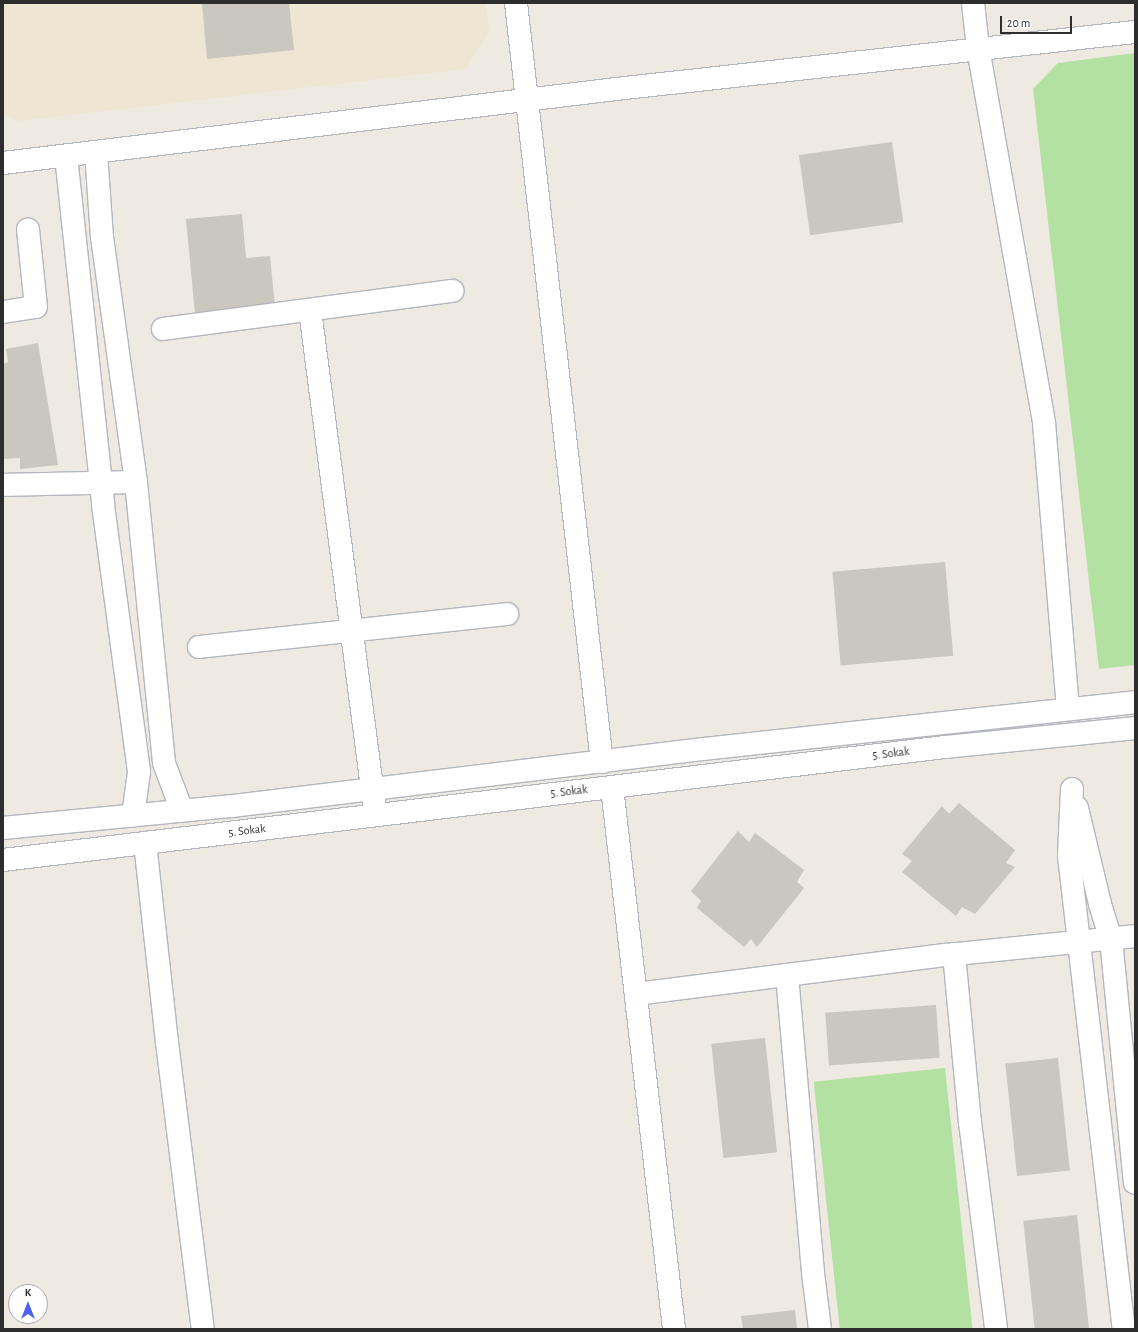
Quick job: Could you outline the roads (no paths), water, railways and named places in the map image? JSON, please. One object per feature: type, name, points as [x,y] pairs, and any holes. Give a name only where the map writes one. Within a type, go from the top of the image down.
[{"type":"street","points":[[516,3],[602,762]]},
{"type":"street","points":[[973,3],[978,48],[1044,423],[1068,709]]},
{"type":"street","points":[[3,163],[526,100],[978,48],[1135,32]]},
{"type":"street","points":[[96,152],[102,237],[136,482],[164,763],[182,811]]},
{"type":"street","points":[[66,156],[100,482],[139,772],[133,816]]},
{"type":"street","points":[[3,312],[36,307],[28,229]]},
{"type":"street","points":[[163,329],[453,290]]},
{"type":"street","points":[[310,310],[375,816]]},
{"type":"street","points":[[3,485],[136,482]]},
{"type":"street","points":[[199,646],[507,614]]},
{"type":"street","name":"5. Sokak","points":[[3,828],[182,811],[1135,702]]},
{"type":"street","name":"5. Sokak","points":[[3,860],[612,787],[1135,728]]},
{"type":"street","points":[[612,787],[674,1329]]},
{"type":"street","points":[[1124,1329],[1069,856],[1072,789],[1111,939],[1135,1183]]},
{"type":"street","points":[[145,843],[167,1042],[203,1329]]},
{"type":"street","points":[[636,994],[954,954],[1135,936]]},
{"type":"street","points":[[954,954],[970,1122],[996,1329]]},
{"type":"street","points":[[787,975],[813,1273],[820,1329]]}]
